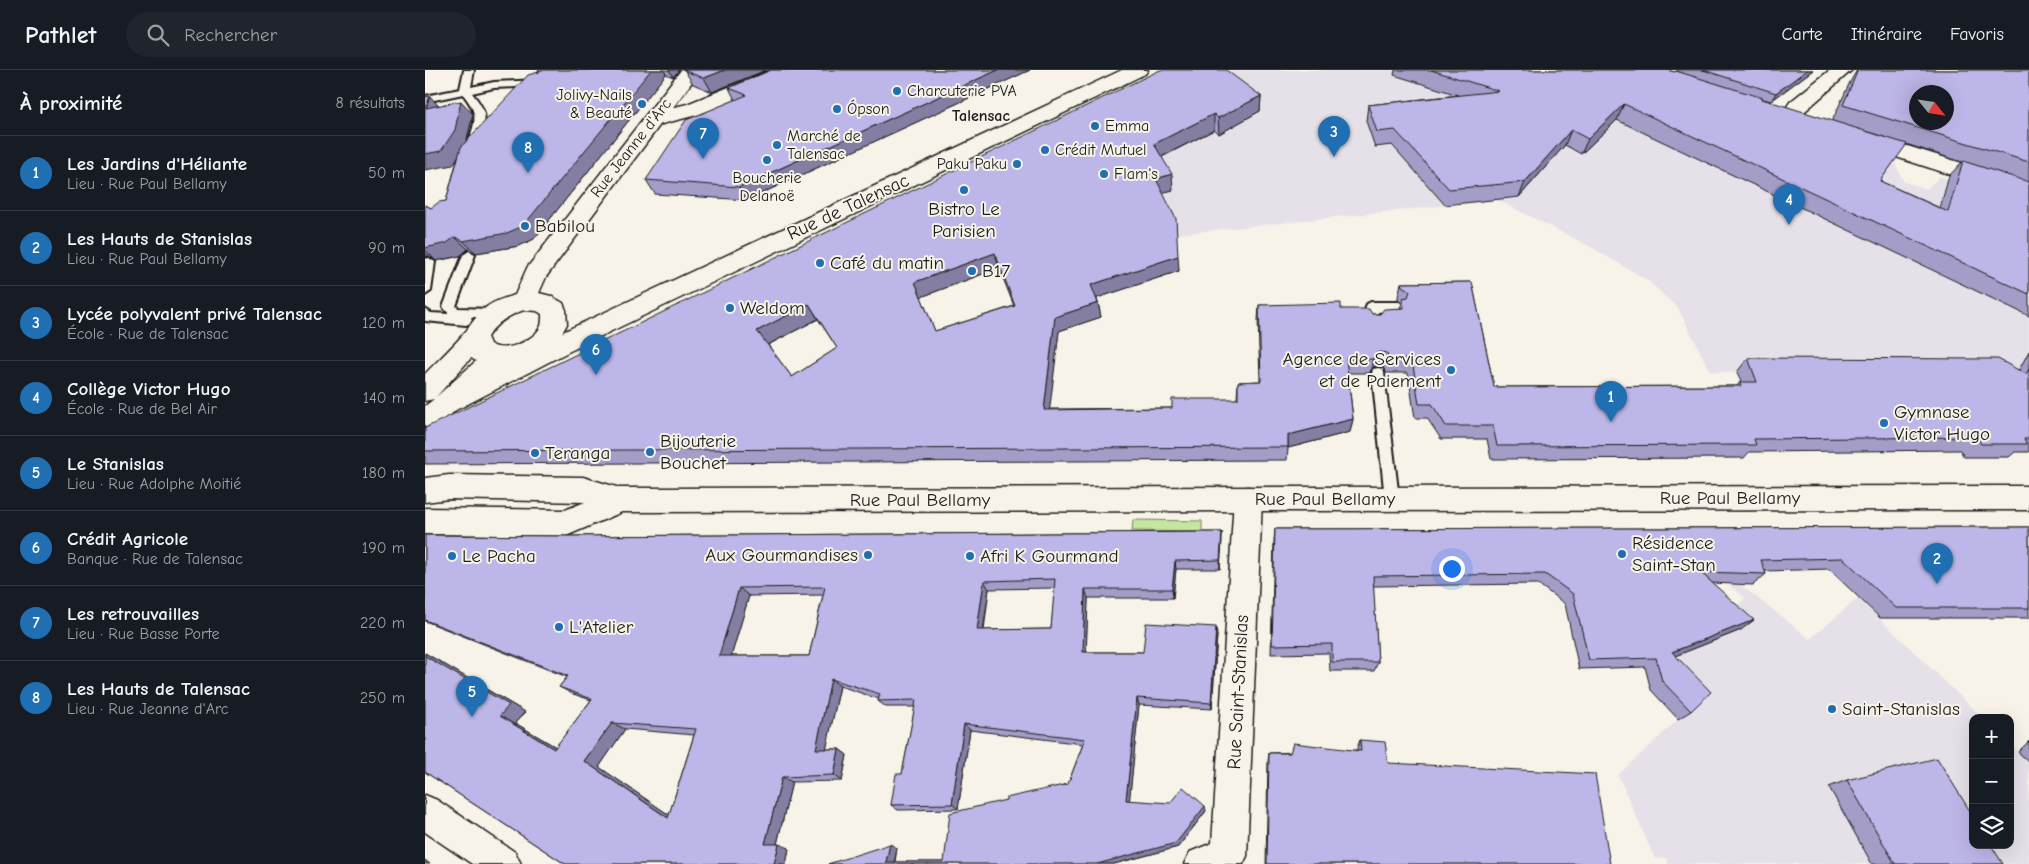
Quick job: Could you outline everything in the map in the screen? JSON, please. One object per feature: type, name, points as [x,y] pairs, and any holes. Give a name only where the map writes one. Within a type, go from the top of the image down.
[{"type":"main road","name":"Rue Jeanne d'Arc","points":[[524,301],[535,274],[691,70]]},
{"type":"main road","points":[[654,118],[695,109],[788,70]]},
{"type":"main road","name":"Rue de Talensac","points":[[435,397],[1138,70]]},
{"type":"main road","points":[[1790,117],[1797,107],[1842,70]]},
{"type":"main road","points":[[1845,134],[2029,192]]},
{"type":"main road","points":[[524,301],[534,301],[549,305],[556,316],[549,345],[497,358],[482,354],[477,349],[484,324],[513,303],[524,301]]},
{"type":"main road","name":"Rue de Talensac","points":[[425,422],[435,397],[484,324]]},
{"type":"main road","name":"Rue de Talensac","points":[[435,397],[497,358]]},
{"type":"main road","name":"Rue Paul Bellamy","points":[[425,490],[449,487],[583,489],[620,500],[2029,498]]},
{"type":"main road","name":"Rue Saint-Stanislas","points":[[1216,860],[1248,499]]},
{"type":"main road","name":"Rue Paul Bellamy","points":[[425,521],[566,523],[620,500]]},
{"type":"main road","points":[[425,812],[503,864]]},
{"type":"lane","points":[[465,156],[473,145],[481,116],[476,104],[465,90],[469,70]]},
{"type":"lane","points":[[425,99],[465,90],[520,83],[543,84]]},
{"type":"lane","points":[[469,255],[449,307],[455,312],[484,324]]},
{"type":"lane","points":[[425,291],[429,262]]},
{"type":"lane","points":[[1373,323],[1371,307],[1399,307]]},
{"type":"lane","points":[[425,314],[427,317],[484,324]]},
{"type":"lane","points":[[1378,373],[1392,498]]},
{"type":"shaded area","points":[[1197,70],[1487,70],[1588,90],[1894,161],[1904,182],[1927,189],[1940,176],[2029,205],[2029,397],[1710,371],[1678,308],[1647,280],[1589,246],[1497,200],[1177,234],[1121,126]]},
{"type":"shaded area","name":"Saint-Stanislas","points":[[1672,538],[1682,539],[1810,639],[1858,598],[1979,714],[1969,714],[1969,849],[2014,849],[2014,748],[2029,762],[2029,864],[1668,864],[1667,858],[1655,859],[1618,775],[1698,701],[1668,669],[1683,652],[1688,652],[1745,598]]},
{"type":"green space","points":[[1133,520],[1202,521],[1202,532],[1132,531]]},
{"type":"building","points":[[540,70],[651,70],[523,226],[507,233],[463,241],[455,237],[447,243],[425,248],[425,205],[431,208],[439,202],[446,201],[461,147],[528,75]]},
{"type":"building","points":[[685,70],[725,70],[704,78]]},
{"type":"building","name":"Marché de Talensac","points":[[771,70],[998,70],[739,187],[646,180],[686,120],[747,95],[729,88]]},
{"type":"building","points":[[1160,70],[1226,70],[1261,96],[1218,118],[1214,114],[1154,144],[1172,174],[1156,179],[1176,219],[1178,256],[1091,285],[1098,303],[1055,317],[1044,410],[1172,408],[1172,399],[1238,399],[1238,382],[1261,381],[1259,305],[1341,303],[1341,309],[1369,309],[1372,314],[1380,314],[1384,309],[1404,308],[1403,298],[1408,297],[1410,291],[1402,286],[1401,283],[1472,282],[1494,387],[1741,386],[1740,382],[1757,382],[1748,358],[1998,359],[2026,374],[2029,369],[2029,439],[2024,439],[2027,444],[1981,444],[1977,437],[1754,439],[1756,445],[1497,446],[1493,426],[1446,426],[1432,404],[1419,404],[1412,359],[1389,359],[1387,353],[1381,352],[1376,353],[1373,359],[1346,359],[1353,419],[1288,435],[1288,447],[425,451],[425,428]],"holes":[[[995,253],[1015,306],[935,331],[915,282]],[[809,304],[837,348],[792,377],[757,331]]]},
{"type":"building","points":[[1431,70],[1676,71],[1907,144],[1880,181],[1948,212],[1963,161],[2029,182],[2029,294],[1624,104],[1588,139],[1571,130],[1525,182],[1449,189],[1395,130],[1377,132],[1368,105],[1499,91]]},
{"type":"building","points":[[1703,70],[1807,70],[1776,93]]},
{"type":"building","points":[[1858,70],[2029,70],[2029,162],[1925,130],[1954,130],[1954,85],[1909,85],[1909,125],[1843,105]]},
{"type":"building","points":[[430,96],[426,108],[461,101],[455,130],[441,151],[425,154],[425,97]]},
{"type":"building","points":[[2029,527],[2029,608],[1896,608],[1843,558],[1761,560],[1766,574],[1700,572],[1754,620],[1672,652],[1711,692],[1691,711],[1662,681],[1656,658],[1589,660],[1573,594],[1545,574],[1373,576],[1378,662],[1332,662],[1332,644],[1272,645],[1275,529]]},
{"type":"building","points":[[1222,532],[1220,560],[1175,561],[1172,589],[1085,589],[1083,652],[1143,652],[1146,623],[1216,627],[1211,703],[1137,698],[1126,800],[1170,803],[1183,787],[1205,806],[1176,843],[1097,864],[828,864],[890,844],[886,862],[944,862],[950,813],[1068,784],[1085,739],[964,724],[952,804],[891,805],[896,774],[902,774],[916,700],[878,701],[880,694],[831,679],[816,749],[839,749],[834,775],[782,777],[765,844],[779,844],[774,864],[565,864],[425,772],[425,656],[509,705],[500,716],[554,749],[592,699],[559,687],[568,676],[425,620],[425,535],[565,536]],"holes":[[[1055,579],[1051,629],[977,630],[984,581]],[[825,587],[809,656],[719,656],[739,588]],[[612,723],[696,729],[668,818],[584,761]]]},
{"type":"building","points":[[1360,740],[1385,742],[1388,763],[1595,774],[1610,864],[1267,864],[1269,753],[1290,753],[1293,743],[1361,751]]},
{"type":"building","points":[[1937,758],[1969,810],[1969,849],[1994,849],[2003,864],[1895,864],[1847,780]]},
{"type":"place","name":"Charcuterie PVA","points":[[897,91]]},
{"type":"place","name":"Jolivy-Nails & Beauté","points":[[642,104]]},
{"type":"place","name":"Ópson","points":[[837,109]]},
{"type":"place","name":"Emma","points":[[1095,126]]},
{"type":"place","name":"Marché de Talensac","points":[[777,145]]},
{"type":"place","name":"Crédit Mutuel","points":[[1045,150]]},
{"type":"place","name":"Lycée polyvalent privé Talensac","points":[[1334,157]]},
{"type":"place","name":"Les retrouvailles","points":[[703,159]]},
{"type":"place","name":"Boucherie Delanoë","points":[[767,160]]},
{"type":"place","name":"Paku Paku","points":[[1017,164]]},
{"type":"place","name":"Les Hauts de Talensac","points":[[528,173]]},
{"type":"place","name":"Flam's","points":[[1104,174]]},
{"type":"place","name":"Bistro Le Parisien","points":[[964,190]]},
{"type":"place","name":"Collège Victor Hugo","points":[[1789,225]]},
{"type":"place","name":"Babilou","points":[[525,226]]},
{"type":"place","name":"Café du matin","points":[[820,263]]},
{"type":"place","name":"B17","points":[[972,271]]},
{"type":"place","name":"Weldom","points":[[730,308]]},
{"type":"place","name":"Agence de Services et de Paiement","points":[[1451,370]]},
{"type":"place","name":"Crédit Agricole","points":[[596,375]]},
{"type":"place","name":"Les Jardins d'Héliante","points":[[1611,422]]},
{"type":"place","name":"Gymnase Victor Hugo","points":[[1884,423]]},
{"type":"place","name":"Bijouterie Bouchet","points":[[650,452]]},
{"type":"place","name":"Teranga","points":[[535,453]]},
{"type":"place","name":"Résidence Saint-Stan","points":[[1622,554]]},
{"type":"place","name":"Aux Gourmandises","points":[[868,555]]},
{"type":"place","name":"Le Pacha","points":[[452,556]]},
{"type":"place","name":"Afri K Gourmand","points":[[970,556]]},
{"type":"place","name":"Les Hauts de Stanislas","points":[[1937,584]]},
{"type":"place","name":"L'Atelier","points":[[559,627]]},
{"type":"place","name":"Saint-Stanislas","points":[[1832,709]]},
{"type":"place","name":"Le Stanislas","points":[[472,717]]},
{"type":"district","name":"Talensac","points":[[981,116]]}]
